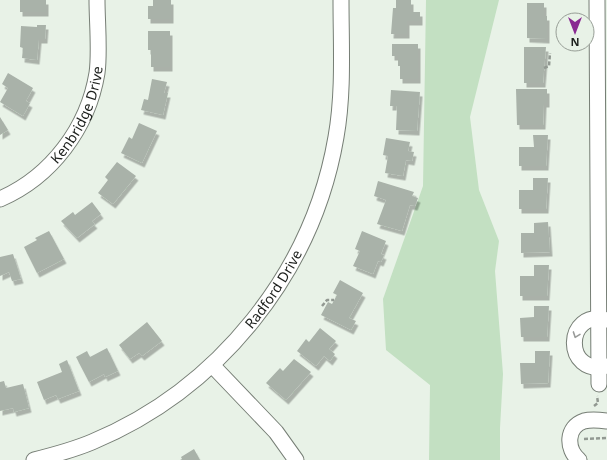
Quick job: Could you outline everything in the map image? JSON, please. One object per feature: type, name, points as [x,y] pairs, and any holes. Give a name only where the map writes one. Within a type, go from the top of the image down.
[{"type":"street","name":"Kenbridge Drive","points":[[0,199],[10,194],[52,165],[72,139],[90,100],[97,72],[97,0]]},
{"type":"street","name":"Radford Drive","points":[[34,460],[91,443],[138,420],[167,402],[212,365],[246,331],[280,284],[298,252],[320,198],[334,148],[339,109],[341,0]]},
{"type":"street","points":[[597,0],[603,319],[603,366],[599,384]]},
{"type":"street","points":[[603,319],[586,321],[580,326],[575,336],[574,344],[577,355],[582,361],[591,366],[603,366]]},
{"type":"street","points":[[212,365],[276,432],[296,460]]},
{"type":"street","points":[[579,460],[570,449],[571,434],[576,426],[584,421],[607,421]]},
{"type":"path","points":[[544,68],[549,66],[550,53]]},
{"type":"path","points":[[322,306],[327,300],[334,300]]},
{"type":"path","points":[[577,439],[607,438]]},
{"type":"green space","points":[[426,0],[499,0],[470,117],[479,190],[499,241],[495,271],[503,374],[500,460],[429,460],[430,385],[386,350],[383,299],[423,186]]},
{"type":"building","points":[[20,0],[46,0],[46,12],[20,12]]},
{"type":"building","points":[[153,0],[171,0],[171,19],[148,19],[148,6],[153,6]]},
{"type":"building","points":[[396,0],[411,0],[411,12],[420,12],[420,21],[407,21],[407,34],[391,34],[393,8],[396,8]]},
{"type":"building","points":[[527,3],[544,3],[544,16],[547,16],[547,39],[527,38]]},
{"type":"building","points":[[37,25],[46,25],[45,39],[39,39],[37,60],[22,58],[23,48],[20,47],[21,26],[37,27]]},
{"type":"building","points":[[148,31],[170,31],[170,67],[151,67],[151,50],[148,50]]},
{"type":"building","points":[[392,44],[418,44],[418,79],[400,79],[398,56],[392,56]]},
{"type":"building","points":[[524,47],[546,47],[543,83],[524,83]]},
{"type":"building","points":[[8,73],[33,88],[26,101],[30,103],[23,116],[0,102],[8,88],[2,84]]},
{"type":"building","points":[[152,79],[167,82],[164,93],[168,93],[163,115],[141,110],[144,99],[148,100]]},
{"type":"building","points":[[516,89],[547,89],[547,103],[544,103],[543,125],[517,125]]},
{"type":"building","points":[[391,90],[420,92],[417,131],[396,130],[397,106],[390,106]]},
{"type":"building","points":[[0,117],[8,130],[0,135]]},
{"type":"building","points":[[139,123],[157,131],[142,163],[121,153],[129,137],[132,139]]},
{"type":"building","points":[[533,135],[548,135],[546,166],[519,166],[519,147],[534,147]]},
{"type":"building","points":[[386,138],[410,142],[408,151],[414,152],[412,161],[406,160],[403,176],[385,173],[388,156],[383,155]]},
{"type":"building","points":[[117,162],[136,176],[113,204],[98,193],[108,180],[105,177]]},
{"type":"building","points":[[533,178],[548,178],[546,209],[519,209],[519,190],[533,190]]},
{"type":"building","points":[[378,181],[414,192],[412,196],[418,198],[415,206],[410,205],[402,231],[377,224],[386,200],[374,196]]},
{"type":"building","points":[[92,202],[101,214],[92,221],[95,224],[77,238],[61,221],[73,212],[75,215]]},
{"type":"building","points":[[548,222],[550,252],[521,253],[521,233],[534,233],[534,223]]},
{"type":"building","points":[[49,231],[64,259],[37,273],[24,247],[37,240],[35,238]]},
{"type":"building","points":[[362,231],[386,241],[381,254],[384,255],[381,262],[378,261],[373,274],[353,266],[360,251],[355,249]]},
{"type":"building","points":[[13,254],[21,279],[12,281],[9,272],[0,276],[0,257]]},
{"type":"building","points":[[534,265],[549,265],[547,296],[520,296],[520,276],[534,276]]},
{"type":"building","points":[[340,280],[363,293],[349,318],[356,321],[351,330],[321,315],[328,302],[332,304],[337,295],[333,293]]},
{"type":"building","points":[[534,306],[549,306],[547,337],[521,337],[520,318],[534,317]]},
{"type":"building","points":[[147,322],[162,341],[142,356],[139,353],[130,359],[119,345]]},
{"type":"building","points":[[320,328],[336,341],[329,349],[335,354],[330,361],[324,356],[316,366],[297,351],[306,339],[309,342]]},
{"type":"building","points":[[107,348],[118,371],[105,377],[104,374],[89,382],[76,357],[87,351],[90,357]]},
{"type":"building","points":[[535,351],[550,351],[548,383],[521,384],[520,363],[535,363]]},
{"type":"building","points":[[294,359],[311,372],[286,400],[266,383],[280,368],[283,371]]},
{"type":"building","points":[[67,360],[79,391],[58,399],[56,395],[44,400],[37,382],[62,372],[59,364]]},
{"type":"building","points":[[4,381],[6,388],[23,384],[29,408],[14,412],[13,408],[0,411],[0,382]]},
{"type":"building","points":[[194,449],[200,460],[180,460],[182,459],[181,457]]}]
